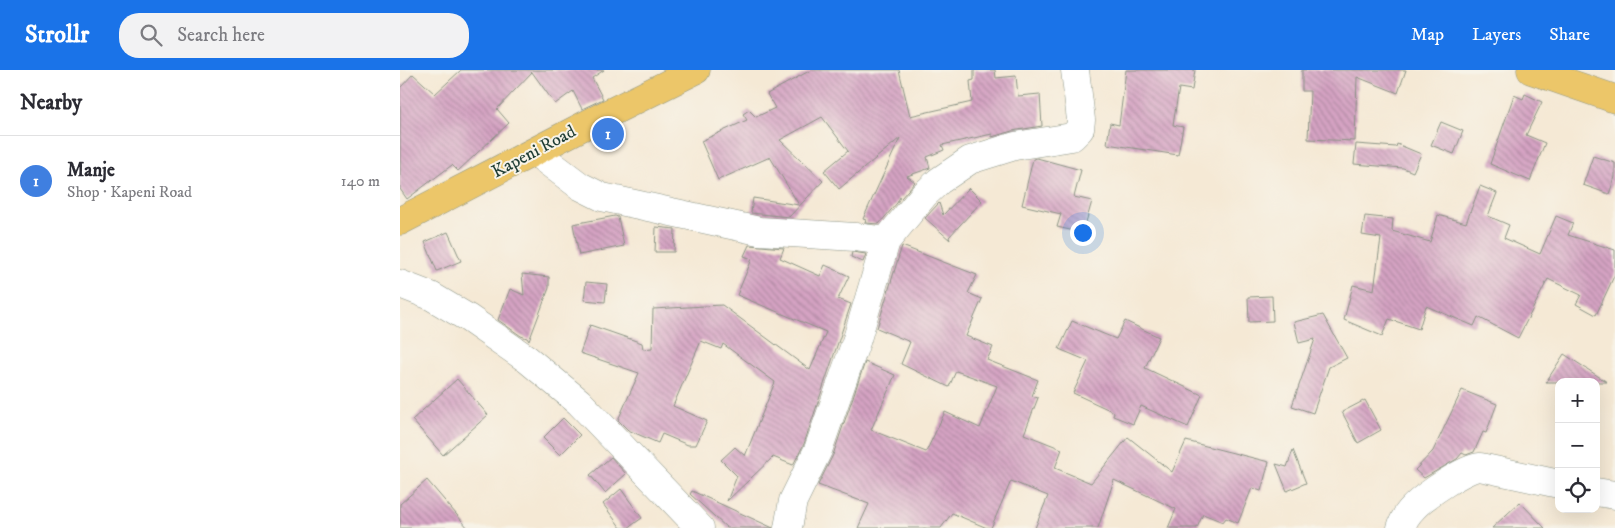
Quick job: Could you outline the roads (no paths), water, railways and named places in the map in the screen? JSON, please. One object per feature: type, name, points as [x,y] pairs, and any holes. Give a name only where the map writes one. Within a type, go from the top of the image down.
[{"type":"main road","name":"Kapeni Road","points":[[400,222],[696,70]]},
{"type":"main road","points":[[1530,70],[1615,99]]},
{"type":"street","points":[[788,528],[793,500],[818,450],[857,339],[886,241],[924,195],[939,181],[970,160],[1014,146],[1072,137],[1080,129],[1082,120],[1075,70]]},
{"type":"street","points":[[535,152],[580,186],[602,197],[760,231],[855,237],[886,241]]},
{"type":"street","points":[[400,284],[430,296],[468,318],[527,359],[579,402],[700,528]]},
{"type":"street","points":[[1401,528],[1411,509],[1418,503],[1451,480],[1474,467],[1555,483]]},
{"type":"street","points":[[1600,493],[1615,495]]},
{"type":"place","name":"Manje","points":[[608,134]]}]
